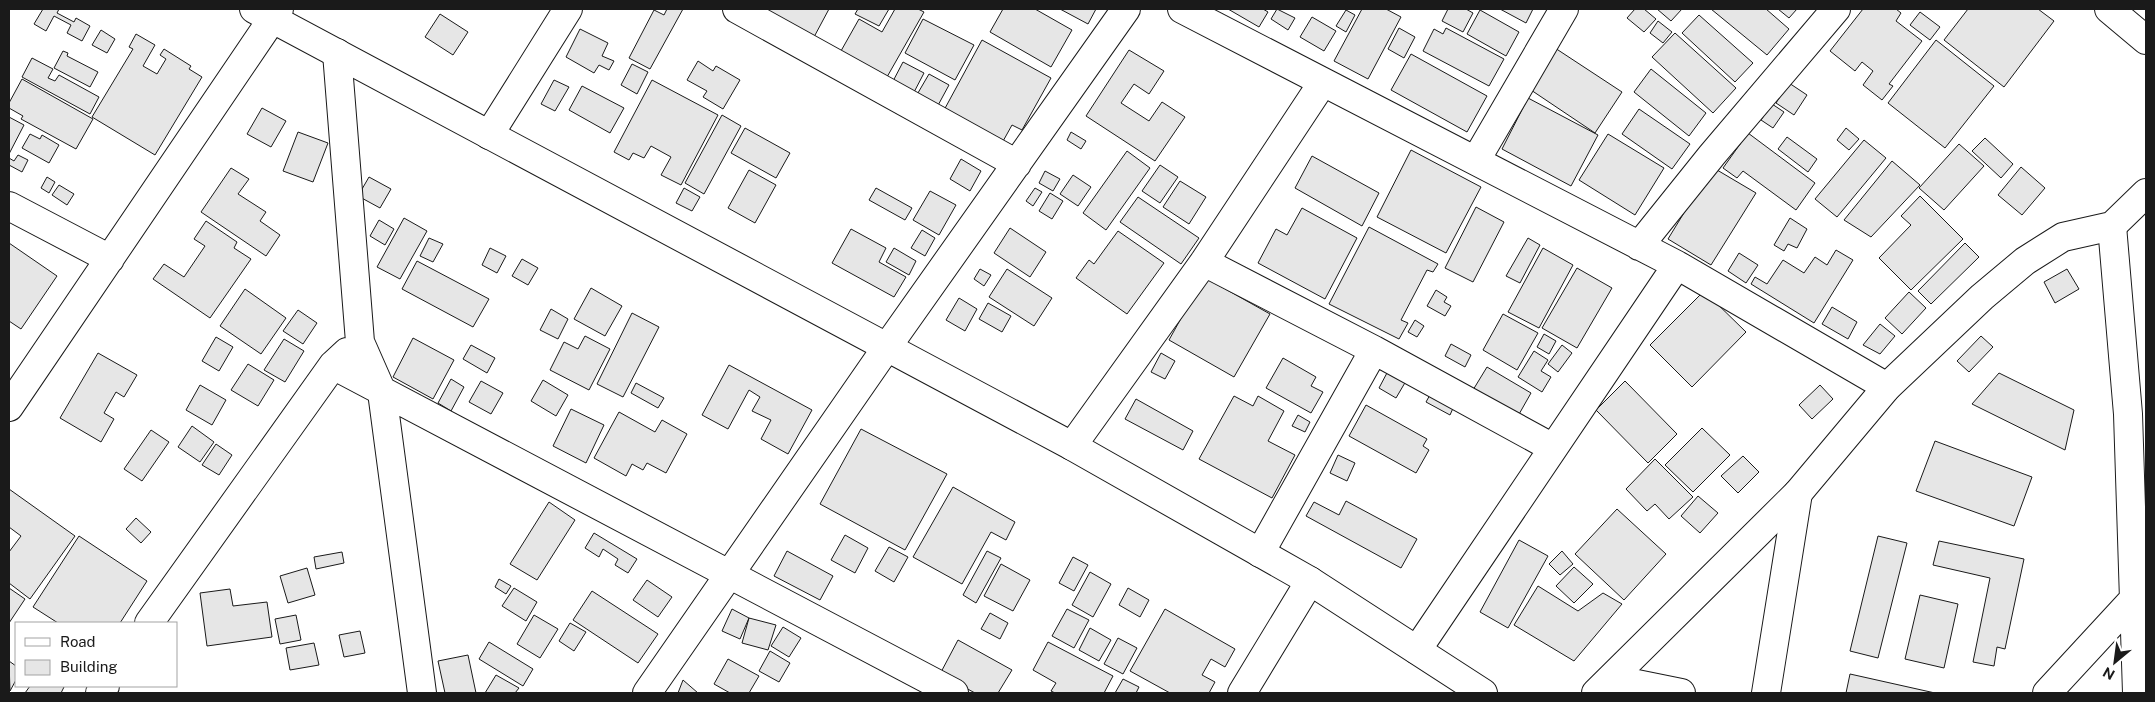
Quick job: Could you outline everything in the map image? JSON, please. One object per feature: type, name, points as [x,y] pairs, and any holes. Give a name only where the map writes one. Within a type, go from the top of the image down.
[{"type":"street","points":[[489,135],[568,9]]},
{"type":"street","points":[[737,9],[1017,164]]},
{"type":"street","points":[[647,693],[886,347],[1126,9]]},
{"type":"street","points":[[1182,9],[1677,265],[1887,388]]},
{"type":"street","points":[[1476,160],[1564,9]]},
{"type":"street","points":[[1639,246],[1712,155],[1836,9]]},
{"type":"street","points":[[2109,9],[2137,25]]},
{"type":"street","points":[[9,408],[110,259],[268,12],[337,53],[1072,446],[1310,581],[1483,693]]},
{"type":"street","points":[[337,53],[360,342],[382,392],[422,693]]},
{"type":"street","points":[[1072,446],[1204,262],[1322,82]]},
{"type":"street","points":[[1604,686],[1798,493],[1887,388],[1982,298],[2024,261],[2063,237],[2112,226],[2146,193]]},
{"type":"street","points":[[9,206],[110,259]]},
{"type":"street","points":[[2112,226],[2137,412],[2139,600],[2137,693]]},
{"type":"street","points":[[1204,262],[1374,350],[1553,448]]},
{"type":"street","points":[[1417,650],[1677,265]]},
{"type":"street","points":[[151,622],[333,364],[360,342]]},
{"type":"street","points":[[1260,553],[1374,350]]},
{"type":"street","points":[[333,364],[382,392],[729,576],[954,693]]},
{"type":"street","points":[[1766,693],[1798,493]]},
{"type":"street","points":[[1242,693],[1310,581]]},
{"type":"street","points":[[2047,693],[2139,600]]},
{"type":"street","points":[[1604,686],[1682,693]]},
{"type":"building","points":[[43,9],[59,9],[57,13],[74,22],[76,18],[90,26],[82,41],[67,33],[71,25],[54,16],[46,31],[34,24]]},
{"type":"building","points":[[667,9],[683,9],[650,69],[629,58],[654,10],[664,15]]},
{"type":"building","points":[[760,9],[829,9],[814,37]]},
{"type":"building","points":[[858,9],[889,9],[879,26],[855,14]]},
{"type":"building","points":[[895,9],[918,9],[924,12],[883,84],[837,58],[859,19],[882,32]]},
{"type":"building","points":[[1003,9],[1035,9],[1072,30],[1051,67],[990,32]]},
{"type":"building","points":[[1060,9],[1096,9],[1088,24]]},
{"type":"building","points":[[1228,9],[1263,9],[1268,12],[1259,27]]},
{"type":"building","points":[[1277,9],[1295,18],[1288,30],[1271,19]]},
{"type":"building","points":[[1362,9],[1386,9],[1401,17],[1368,79],[1334,61]]},
{"type":"building","points":[[1448,9],[1466,9],[1473,13],[1463,32],[1442,21]]},
{"type":"building","points":[[1500,9],[1533,9],[1526,23]]},
{"type":"building","points":[[1635,9],[1644,9],[1656,19],[1644,32],[1627,18]]},
{"type":"building","points":[[1657,9],[1682,9],[1671,21]]},
{"type":"building","points":[[1711,9],[1766,9],[1789,29],[1767,55]]},
{"type":"building","points":[[1778,9],[1797,9],[1789,18]]},
{"type":"building","points":[[1863,9],[1896,9],[1901,13],[1896,21],[1922,41],[1889,84],[1893,86],[1882,100],[1863,85],[1873,71],[1862,62],[1855,71],[1830,51]]},
{"type":"building","points":[[1968,9],[2038,9],[2054,21],[2004,87],[1944,40]]},
{"type":"building","points":[[1346,10],[1355,15],[1346,32],[1336,26]]},
{"type":"building","points":[[1480,10],[1519,32],[1506,56],[1467,34]]},
{"type":"building","points":[[1920,12],[1940,27],[1930,40],[1910,25]]},
{"type":"building","points":[[440,14],[468,32],[453,55],[425,37]]},
{"type":"building","points":[[1699,15],[1753,63],[1735,82],[1682,33]]},
{"type":"building","points":[[1312,17],[1336,31],[1324,51],[1300,37]]},
{"type":"building","points":[[923,19],[974,45],[955,80],[905,53]]},
{"type":"building","points":[[1658,21],[1672,32],[1663,43],[1650,33]]},
{"type":"building","points":[[1399,28],[1415,37],[1404,58],[1388,49]]},
{"type":"building","points":[[1446,28],[1504,59],[1489,86],[1423,51],[1434,29],[1443,34]]},
{"type":"building","points":[[580,29],[608,43],[602,56],[614,61],[609,70],[599,65],[594,73],[566,57]]},
{"type":"building","points":[[101,30],[115,39],[107,53],[92,45]]},
{"type":"building","points":[[1675,33],[1736,88],[1713,113],[1652,57]]},
{"type":"building","points":[[136,34],[155,45],[143,66],[157,74],[166,59],[160,55],[164,49],[191,66],[189,69],[202,77],[155,155],[92,117],[133,49],[129,47]]},
{"type":"building","points":[[982,40],[1051,78],[1022,130],[1012,125],[1002,143],[943,112]]},
{"type":"building","points":[[1936,40],[1994,86],[1945,148],[1888,103]]},
{"type":"building","points":[[1555,48],[1622,92],[1595,133],[1528,88]]},
{"type":"building","points":[[1129,50],[1164,71],[1149,94],[1134,84],[1121,103],[1149,121],[1162,102],[1185,117],[1155,161],[1086,116]]},
{"type":"building","points":[[63,51],[68,53],[67,56],[98,72],[90,87],[54,68]]},
{"type":"building","points":[[1411,54],[1487,96],[1467,132],[1391,90]]},
{"type":"building","points":[[32,58],[53,69],[48,78],[55,81],[59,75],[99,97],[90,114],[22,77]]},
{"type":"building","points":[[698,61],[713,71],[716,66],[740,80],[723,109],[703,97],[707,91],[687,80]]},
{"type":"building","points":[[903,62],[924,73],[912,96],[891,85]]},
{"type":"building","points":[[632,64],[648,72],[637,94],[621,85]]},
{"type":"building","points":[[1651,69],[1706,113],[1689,136],[1634,92]]},
{"type":"building","points":[[929,74],[949,85],[936,109],[915,98]]},
{"type":"building","points":[[22,79],[93,119],[76,149],[21,119],[23,116],[9,108],[9,103]]},
{"type":"building","points":[[554,80],[569,87],[555,111],[541,104]]},
{"type":"building","points":[[652,80],[718,115],[681,185],[661,175],[671,157],[651,146],[644,158],[633,153],[629,160],[614,152]]},
{"type":"building","points":[[1789,83],[1807,95],[1794,115],[1776,103]]},
{"type":"building","points":[[582,86],[624,108],[610,133],[569,110]]},
{"type":"building","points":[[1528,98],[1598,135],[1571,186],[1502,149]]},
{"type":"building","points":[[1772,104],[1784,112],[1773,128],[1761,120]]},
{"type":"building","points":[[262,108],[286,121],[271,147],[247,134]]},
{"type":"building","points":[[1639,109],[1690,144],[1672,169],[1622,134]]},
{"type":"building","points":[[722,115],[741,126],[704,194],[685,183]]},
{"type":"building","points":[[9,117],[24,125],[9,154]]},
{"type":"building","points":[[745,128],[790,153],[776,178],[731,153]]},
{"type":"building","points":[[1846,128],[1859,139],[1849,150],[1837,140]]},
{"type":"building","points":[[298,132],[328,143],[313,182],[283,171]]},
{"type":"building","points":[[1071,132],[1086,141],[1081,149],[1067,140]]},
{"type":"building","points":[[1748,133],[1815,183],[1796,210],[1743,171],[1737,178],[1723,168]]},
{"type":"building","points":[[30,134],[40,139],[42,135],[59,145],[49,163],[22,148]]},
{"type":"building","points":[[1608,134],[1664,168],[1635,215],[1579,180]]},
{"type":"building","points":[[1787,137],[1817,159],[1808,172],[1778,149]]},
{"type":"building","points":[[1985,138],[2013,164],[2001,178],[1972,151]]},
{"type":"building","points":[[1864,140],[1886,158],[1837,217],[1815,199]]},
{"type":"building","points":[[1959,144],[1984,166],[1944,210],[1919,188]]},
{"type":"building","points":[[1411,150],[1481,187],[1446,253],[1377,217]]},
{"type":"building","points":[[1127,151],[1150,168],[1106,230],[1083,213]]},
{"type":"building","points":[[18,155],[28,160],[22,172],[9,165],[9,158],[14,161]]},
{"type":"building","points":[[1312,156],[1379,193],[1362,226],[1295,188]]},
{"type":"building","points":[[961,159],[981,171],[970,191],[950,179]]},
{"type":"building","points":[[1892,161],[1920,185],[1871,237],[1844,220]]},
{"type":"building","points":[[1160,165],[1178,177],[1160,203],[1142,191]]},
{"type":"building","points":[[1712,167],[1756,193],[1711,265],[1668,239]]},
{"type":"building","points":[[2021,167],[2045,188],[2022,215],[1998,195]]},
{"type":"building","points":[[231,168],[249,179],[238,194],[266,212],[260,221],[280,235],[266,256],[201,212]]},
{"type":"building","points":[[749,170],[776,185],[755,223],[728,208]]},
{"type":"building","points":[[1045,171],[1060,179],[1053,191],[1039,183]]},
{"type":"building","points":[[1073,175],[1091,187],[1078,206],[1060,194]]},
{"type":"building","points":[[47,177],[55,182],[49,193],[41,188]]},
{"type":"building","points":[[369,177],[391,189],[380,208],[358,196]]},
{"type":"building","points":[[1180,181],[1206,197],[1189,224],[1163,207]]},
{"type":"building","points":[[59,185],[74,194],[67,205],[52,195]]},
{"type":"building","points":[[684,188],[700,197],[692,211],[676,203]]},
{"type":"building","points":[[876,188],[912,208],[905,220],[869,200]]},
{"type":"building","points":[[1035,188],[1042,192],[1033,206],[1026,201]]},
{"type":"building","points":[[930,191],[956,205],[939,235],[913,220]]},
{"type":"building","points":[[1050,193],[1063,201],[1052,219],[1039,211]]},
{"type":"building","points":[[1920,196],[1963,239],[1911,290],[1879,258],[1911,225],[1901,216]]},
{"type":"building","points":[[1138,197],[1199,238],[1181,264],[1120,222]]},
{"type":"building","points":[[1476,207],[1504,222],[1473,282],[1445,268]]},
{"type":"building","points":[[1302,208],[1357,238],[1325,299],[1258,263],[1276,229],[1287,235]]},
{"type":"building","points":[[404,218],[427,231],[400,279],[377,267]]},
{"type":"building","points":[[1790,218],[1807,229],[1797,248],[1788,244],[1784,251],[1774,245]]},
{"type":"building","points":[[379,220],[394,229],[385,245],[370,236]]},
{"type":"building","points":[[206,221],[237,242],[234,248],[251,259],[210,318],[153,279],[164,264],[184,277],[205,246],[194,239]]},
{"type":"building","points":[[1369,227],[1438,264],[1433,272],[1427,270],[1401,320],[1408,323],[1399,339],[1329,304]]},
{"type":"building","points":[[1010,228],[1046,252],[1030,277],[994,253]]},
{"type":"building","points":[[851,229],[886,248],[879,262],[906,277],[894,297],[832,263]]},
{"type":"building","points":[[922,230],[935,238],[925,256],[911,248]]},
{"type":"building","points":[[1118,231],[1164,263],[1127,314],[1076,278],[1089,260],[1094,264]]},
{"type":"building","points":[[429,238],[443,244],[433,262],[420,256]]},
{"type":"building","points":[[1528,238],[1540,245],[1520,283],[1506,276]]},
{"type":"building","points":[[9,243],[57,276],[21,329],[9,321]]},
{"type":"building","points":[[1965,243],[1979,257],[1931,304],[1918,291]]},
{"type":"building","points":[[490,248],[506,256],[497,273],[482,265]]},
{"type":"building","points":[[894,248],[916,261],[909,275],[886,262]]},
{"type":"building","points":[[1543,248],[1573,265],[1539,328],[1508,312]]},
{"type":"building","points":[[1836,250],[1853,260],[1814,323],[1751,284],[1755,277],[1767,284],[1783,260],[1804,273],[1815,257],[1827,265]]},
{"type":"building","points":[[1739,253],[1758,265],[1746,283],[1728,271]]},
{"type":"building","points":[[522,259],[538,268],[528,285],[512,276]]},
{"type":"building","points":[[417,261],[489,299],[473,327],[402,289]]},
{"type":"building","points":[[1577,268],[1612,288],[1577,348],[1542,328]]},
{"type":"building","points":[[980,269],[991,275],[984,286],[974,279]]},
{"type":"building","points":[[1007,269],[1052,298],[1034,326],[989,297]]},
{"type":"building","points":[[2067,269],[2079,289],[2055,303],[2044,282]]},
{"type":"building","points":[[1204,277],[1270,314],[1234,377],[1169,340]]},
{"type":"building","points":[[591,288],[622,306],[605,336],[574,319]]},
{"type":"building","points":[[245,289],[286,318],[261,354],[220,326]]},
{"type":"building","points":[[1436,290],[1447,297],[1444,302],[1451,306],[1445,316],[1427,306]]},
{"type":"building","points":[[1704,291],[1746,332],[1692,387],[1650,345]]},
{"type":"building","points":[[1909,292],[1926,308],[1902,334],[1885,318]]},
{"type":"building","points":[[959,298],[977,309],[965,331],[946,320]]},
{"type":"building","points":[[988,303],[1011,316],[1002,332],[979,319]]},
{"type":"building","points":[[1832,307],[1857,322],[1848,339],[1822,324]]},
{"type":"building","points":[[551,309],[568,319],[558,339],[540,330]]},
{"type":"building","points":[[298,310],[317,323],[303,344],[283,331]]},
{"type":"building","points":[[632,313],[659,327],[623,397],[597,384]]},
{"type":"building","points":[[1503,314],[1538,333],[1517,370],[1483,350]]},
{"type":"building","points":[[1415,320],[1424,326],[1417,337],[1408,332]]},
{"type":"building","points":[[1880,324],[1895,336],[1880,354],[1863,345]]},
{"type":"building","points":[[1544,334],[1556,341],[1549,354],[1537,347]]},
{"type":"building","points":[[585,336],[610,349],[589,390],[550,370],[564,342],[578,349]]},
{"type":"building","points":[[1981,336],[1993,347],[1969,372],[1957,361]]},
{"type":"building","points":[[216,337],[233,347],[219,371],[202,361]]},
{"type":"building","points":[[413,338],[454,360],[433,399],[393,377]]},
{"type":"building","points":[[284,339],[304,351],[285,382],[264,370]]},
{"type":"building","points":[[1451,344],[1471,355],[1465,367],[1445,356]]},
{"type":"building","points":[[471,345],[495,358],[487,373],[463,359]]},
{"type":"building","points":[[1562,345],[1572,353],[1558,372],[1548,364]]},
{"type":"building","points":[[1534,351],[1548,360],[1541,371],[1551,377],[1542,392],[1518,377]]},
{"type":"building","points":[[98,353],[137,375],[124,397],[116,392],[104,413],[114,419],[101,442],[60,418]]},
{"type":"building","points":[[1161,353],[1175,361],[1165,379],[1151,372]]},
{"type":"building","points":[[1283,358],[1316,377],[1311,386],[1323,392],[1311,413],[1266,388]]},
{"type":"building","points":[[248,364],[274,380],[258,406],[231,390]]},
{"type":"building","points":[[729,365],[812,410],[788,454],[761,439],[771,420],[752,411],[760,397],[749,390],[728,429],[702,415]]},
{"type":"building","points":[[1487,367],[1531,393],[1518,416],[1473,390]]},
{"type":"building","points":[[1388,371],[1406,381],[1396,398],[1379,388]]},
{"type":"building","points":[[1999,373],[2074,410],[2065,450],[1972,404]]},
{"type":"building","points":[[451,379],[464,387],[451,411],[438,403]]},
{"type":"building","points":[[543,380],[568,395],[556,416],[531,401]]},
{"type":"building","points":[[481,381],[503,393],[491,414],[469,402]]},
{"type":"building","points":[[1625,381],[1677,434],[1648,463],[1596,410]]},
{"type":"building","points":[[636,383],[664,398],[658,408],[631,393]]},
{"type":"building","points":[[200,385],[226,400],[212,425],[186,410]]},
{"type":"building","points":[[1820,385],[1833,399],[1812,419],[1799,405]]},
{"type":"building","points":[[1431,393],[1454,406],[1450,415],[1426,402]]},
{"type":"building","points":[[1234,396],[1253,406],[1258,396],[1284,411],[1268,441],[1295,455],[1272,498],[1199,459]]},
{"type":"building","points":[[1136,399],[1193,431],[1183,450],[1125,419]]},
{"type":"building","points":[[1366,405],[1427,439],[1423,446],[1429,450],[1416,473],[1349,436]]},
{"type":"building","points":[[571,409],[604,425],[586,463],[553,446]]},
{"type":"building","points":[[619,412],[655,432],[662,420],[687,434],[666,473],[647,463],[643,470],[632,464],[626,476],[594,458]]},
{"type":"building","points":[[1298,415],[1310,422],[1305,432],[1292,426]]},
{"type":"building","points":[[192,426],[214,442],[200,462],[178,447]]},
{"type":"building","points":[[1702,428],[1730,455],[1693,492],[1665,465]]},
{"type":"building","points":[[861,429],[947,474],[905,550],[820,504]]},
{"type":"building","points":[[151,430],[169,442],[142,481],[124,469]]},
{"type":"building","points":[[1935,441],[2032,477],[2014,526],[1916,491]]},
{"type":"building","points":[[216,444],[232,455],[219,475],[202,465]]},
{"type":"building","points":[[1338,455],[1355,463],[1347,481],[1330,473]]},
{"type":"building","points":[[1743,456],[1759,472],[1738,493],[1721,476]]},
{"type":"building","points":[[1655,459],[1693,497],[1669,519],[1655,504],[1647,511],[1626,489]]},
{"type":"building","points":[[953,487],[1015,522],[1006,540],[991,532],[962,584],[913,557]]},
{"type":"building","points":[[9,489],[75,536],[30,599],[9,583],[9,552],[21,536],[9,527]]},
{"type":"building","points":[[1698,496],[1718,513],[1700,533],[1681,516]]},
{"type":"building","points":[[1346,501],[1417,539],[1401,568],[1306,516],[1314,502],[1339,515]]},
{"type":"building","points":[[549,502],[575,520],[537,580],[510,564]]},
{"type":"building","points":[[1617,509],[1666,554],[1624,600],[1575,554]]},
{"type":"building","points":[[136,518],[151,532],[141,543],[126,529]]},
{"type":"building","points":[[594,533],[637,559],[628,573],[615,565],[618,559],[603,549],[599,557],[585,548]]},
{"type":"building","points":[[845,535],[868,548],[855,573],[831,560]]},
{"type":"building","points":[[79,536],[147,581],[121,622],[56,622],[33,607]]},
{"type":"building","points":[[1878,536],[1907,543],[1878,658],[1850,651]]},
{"type":"building","points":[[1519,540],[1548,556],[1508,628],[1480,612]]},
{"type":"building","points":[[1939,541],[2024,559],[2005,649],[1997,647],[1994,666],[1973,662],[1990,578],[1933,565]]},
{"type":"building","points":[[889,547],[908,557],[894,582],[875,571]]},
{"type":"building","points":[[787,551],[833,576],[820,600],[774,576]]},
{"type":"building","points":[[987,551],[1001,558],[976,603],[963,595]]},
{"type":"building","points":[[1562,551],[1573,564],[1560,575],[1549,564]]},
{"type":"building","points":[[342,552],[344,563],[316,569],[314,557]]},
{"type":"building","points":[[1073,557],[1088,565],[1074,591],[1059,583]]},
{"type":"building","points":[[1001,564],[1030,580],[1013,611],[984,596]]},
{"type":"building","points":[[1574,567],[1593,584],[1574,603],[1556,586]]},
{"type":"building","points":[[307,568],[315,595],[288,603],[280,576]]},
{"type":"building","points":[[1090,572],[1111,584],[1093,617],[1072,605]]},
{"type":"building","points":[[499,579],[511,586],[506,594],[495,587]]},
{"type":"building","points":[[647,580],[672,597],[658,617],[633,600]]},
{"type":"building","points":[[1538,586],[1578,611],[1603,593],[1622,604],[1574,661],[1514,625]]},
{"type":"building","points":[[9,588],[25,599],[9,623]]},
{"type":"building","points":[[514,588],[537,602],[526,621],[502,606]]},
{"type":"building","points":[[1128,588],[1149,600],[1140,617],[1119,605]]},
{"type":"building","points":[[230,589],[233,606],[267,602],[272,637],[207,646],[200,593]]},
{"type":"building","points":[[592,591],[658,634],[638,663],[573,620]]},
{"type":"building","points":[[1920,595],[1958,604],[1944,668],[1905,659]]},
{"type":"building","points":[[732,609],[749,618],[740,639],[722,631]]},
{"type":"building","points":[[1067,609],[1089,620],[1074,648],[1052,636]]},
{"type":"building","points":[[1165,609],[1235,649],[1225,667],[1211,659],[1202,675],[1215,682],[1209,693],[1170,693],[1130,671]]},
{"type":"building","points":[[990,613],[1008,623],[1000,639],[981,629]]},
{"type":"building","points":[[296,615],[301,640],[280,644],[275,619]]},
{"type":"building","points":[[534,615],[558,629],[540,658],[517,644]]},
{"type":"building","points":[[749,618],[776,625],[768,650],[742,643]]},
{"type":"building","points":[[570,623],[586,632],[574,651],[559,641]]},
{"type":"building","points":[[783,627],[801,638],[789,657],[771,646]]},
{"type":"building","points":[[1090,628],[1111,640],[1099,661],[1079,650]]},
{"type":"building","points":[[360,631],[365,653],[344,657],[339,635]]},
{"type":"building","points":[[1118,638],[1137,648],[1123,674],[1104,664]]},
{"type":"building","points":[[958,640],[1012,670],[998,693],[975,693],[940,674]]},
{"type":"building","points":[[489,642],[533,669],[523,686],[479,659]]},
{"type":"building","points":[[1048,642],[1113,676],[1104,693],[1055,693],[1051,691],[1056,683],[1033,670]]},
{"type":"building","points":[[314,643],[319,665],[290,670],[286,648]]},
{"type":"building","points":[[770,651],[790,663],[779,682],[759,671]]},
{"type":"building","points":[[468,655],[476,693],[445,693],[438,661]]},
{"type":"building","points":[[728,659],[759,676],[749,693],[730,693],[714,684]]},
{"type":"building","points":[[9,661],[15,665],[15,682],[10,691]]},
{"type":"building","points":[[1850,674],[1935,693],[1846,693]]},
{"type":"building","points":[[496,675],[519,688],[515,693],[485,693]]},
{"type":"building","points":[[1123,679],[1139,687],[1136,693],[1115,693]]},
{"type":"building","points":[[683,680],[698,693],[678,693]]},
{"type":"building","points":[[29,687],[64,687],[61,693],[25,693]]}]
